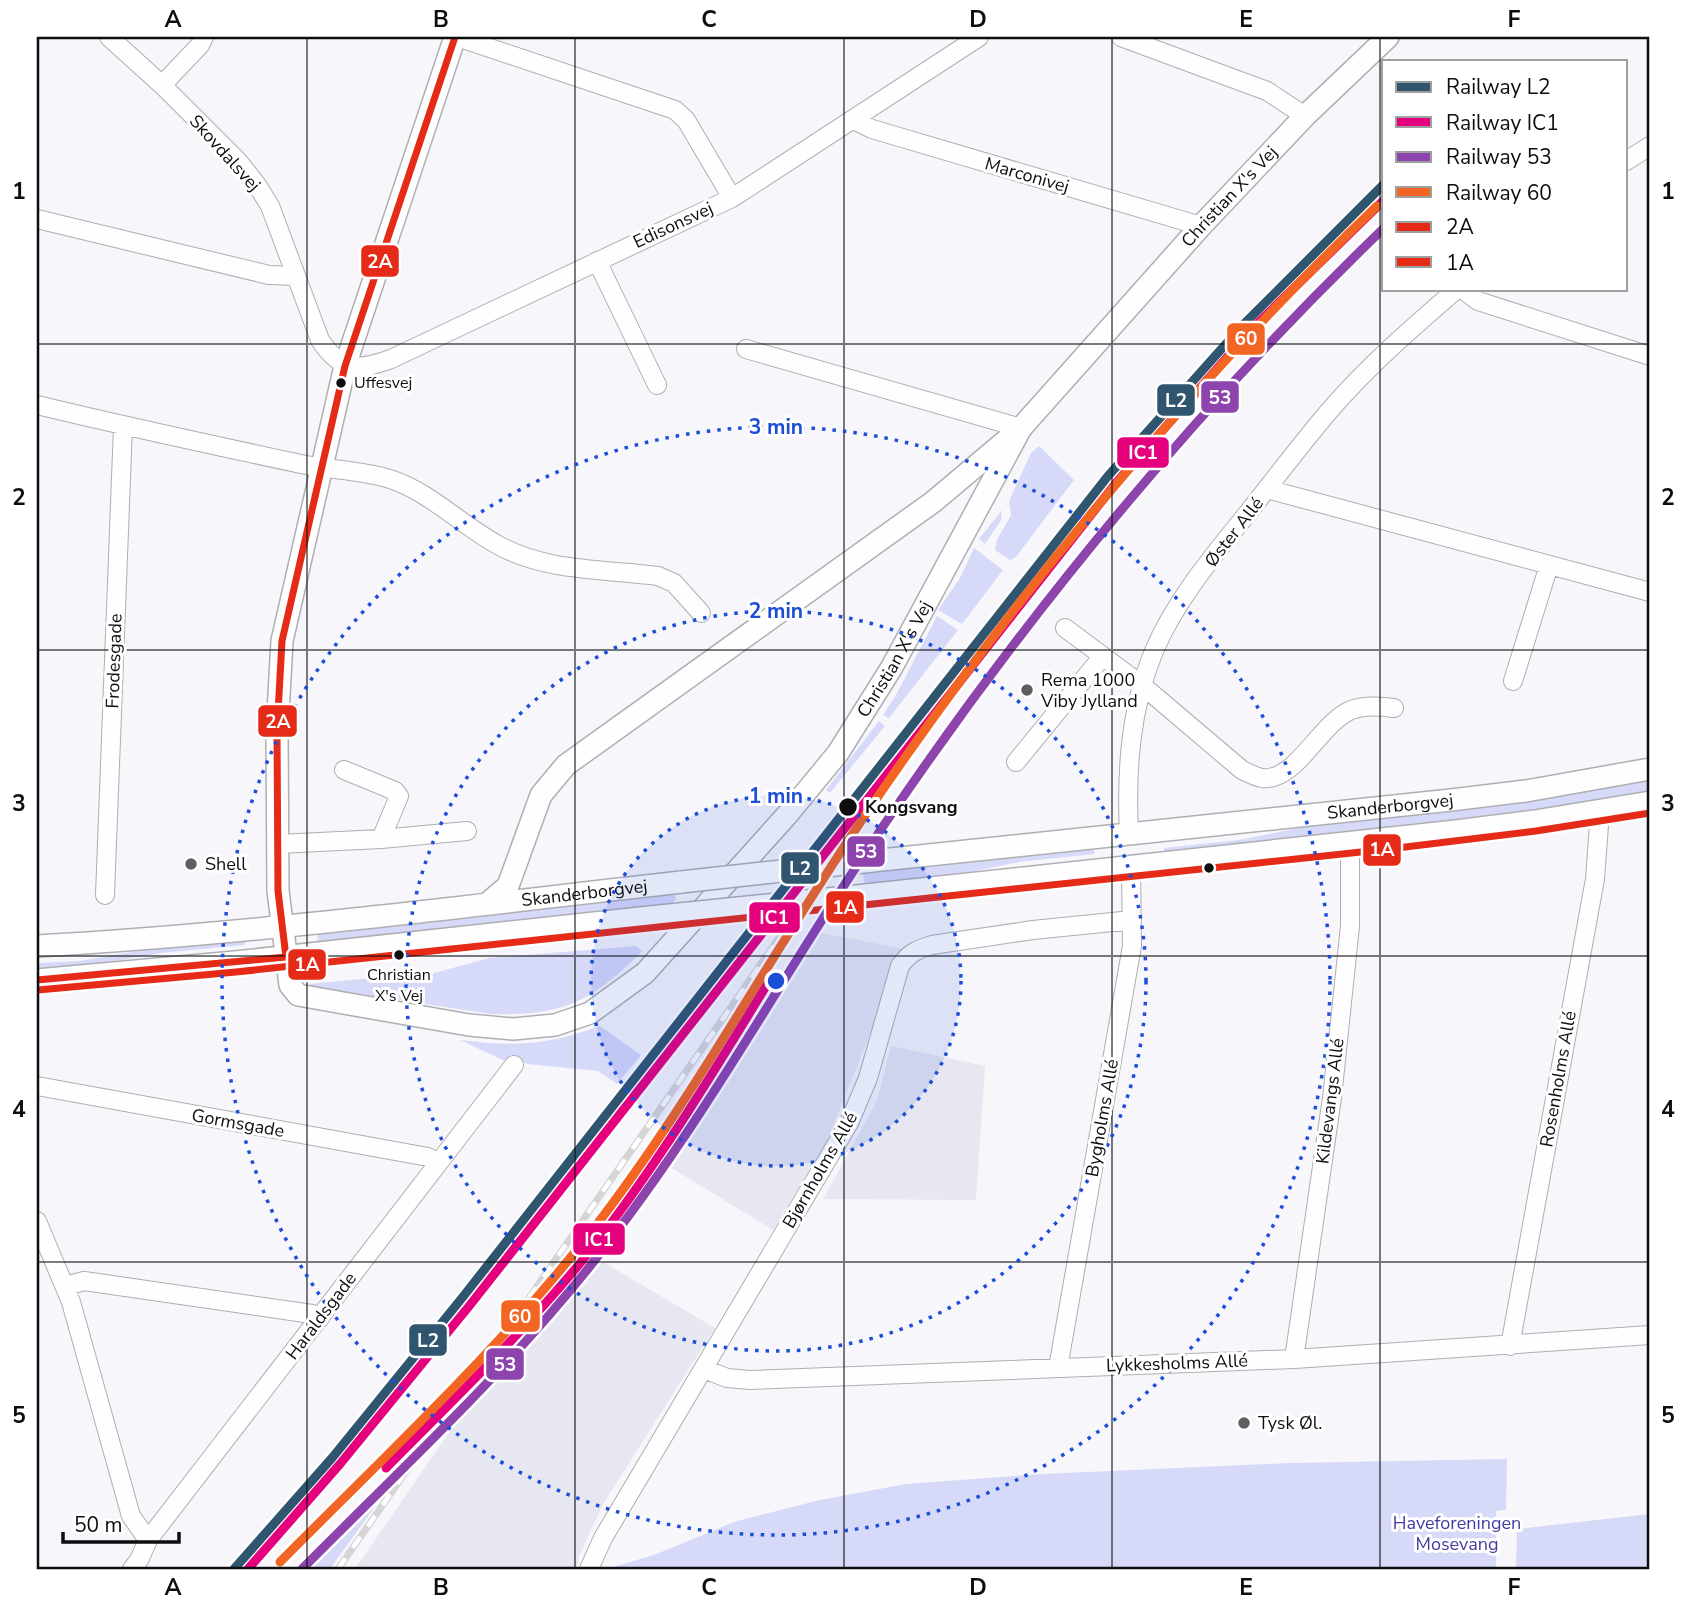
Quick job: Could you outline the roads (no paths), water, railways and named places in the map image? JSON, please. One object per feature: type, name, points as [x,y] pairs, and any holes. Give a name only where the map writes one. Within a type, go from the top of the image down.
[{"type":"street","name":"Skovdalsvej","points":[[109,37],[162,85],[238,161],[257,185],[270,206],[320,340],[345,366]]},
{"type":"street","points":[[162,85],[200,45],[204,37]]},
{"type":"street","points":[[456,37],[675,110],[686,120],[732,198]]},
{"type":"street","name":"Christian X's Vej","points":[[456,37],[345,366],[282,641],[277,731],[278,891],[289,985],[298,995],[469,1025],[513,1029],[555,1025],[590,1013],[645,974],[787,815],[838,753],[892,667],[1021,428]]},
{"type":"street","name":"Edisonsvej","points":[[345,366],[370,366],[391,359],[732,198],[979,37]]},
{"type":"street","points":[[1121,37],[1267,91],[1305,116]]},
{"type":"street","name":"Christian X's Vej","points":[[488,903],[508,886],[541,795],[566,765],[933,502],[1021,428],[1201,226],[1305,116],[1388,37]]},
{"type":"street","name":"Marconivej","points":[[854,120],[872,129],[1201,226]]},
{"type":"street","points":[[1628,160],[1650,146]]},
{"type":"street","points":[[37,219],[269,275],[296,276]]},
{"type":"street","points":[[597,261],[657,385]]},
{"type":"street","name":"Øster Allé","points":[[1129,834],[1129,757],[1143,687],[1154,651],[1170,620],[1212,558],[1331,409],[1399,340],[1456,290]]},
{"type":"street","points":[[1463,290],[1478,301],[1650,356]]},
{"type":"street","points":[[746,349],[1021,428]]},
{"type":"street","points":[[37,405],[320,468],[387,478],[427,497],[497,545],[528,559],[547,564],[658,576],[674,583],[701,613]]},
{"type":"street","name":"Frodesgade","points":[[105,895],[123,426]]},
{"type":"street","points":[[1267,489],[1650,592]]},
{"type":"street","points":[[1513,681],[1549,565]]},
{"type":"street","points":[[1065,628],[1143,687],[1242,770],[1261,778],[1278,777],[1309,748],[1321,732],[1348,712],[1377,706],[1394,708]]},
{"type":"street","points":[[1016,762],[1102,657]]},
{"type":"street","name":"Skanderborgvej","points":[[37,946],[282,925],[1513,792],[1650,769]]},
{"type":"street","points":[[344,770],[395,791],[399,796],[381,839]]},
{"type":"street","name":"Skanderborgvej","points":[[37,979],[286,957],[1350,843],[1522,823],[1650,802]]},
{"type":"street","name":"Rosenholms Allé","points":[[1510,1346],[1595,879],[1600,811]]},
{"type":"street","points":[[278,844],[467,831]]},
{"type":"street","points":[[1129,834],[1131,866]]},
{"type":"street","name":"Kildevangs Allé","points":[[1294,1359],[1332,1098],[1350,926],[1350,843]]},
{"type":"street","name":"Bygholms Allé","points":[[1058,1368],[1132,946],[1131,866]]},
{"type":"street","name":"Bjørnholms Allé","points":[[589,1569],[603,1538],[849,1123],[868,1078],[905,958],[916,950],[932,945],[1033,930],[1132,920]]},
{"type":"street","name":"Haraldsgade","points":[[132,1569],[148,1540],[514,1066]]},
{"type":"street","name":"Gormsgade","points":[[37,1086],[428,1157],[437,1163]]},
{"type":"street","points":[[37,1221],[66,1286],[131,1517],[148,1540]]},
{"type":"street","points":[[66,1286],[84,1281],[312,1314],[320,1318]]},
{"type":"street","name":"Lykkesholms Allé","points":[[704,1369],[727,1378],[750,1380],[1294,1359],[1650,1335]]},
{"type":"railway","points":[[499,1341],[949,693]]},
{"type":"railway","points":[[338,1569],[442,1420]]},
{"type":"rail line","name":"L2","points":[[234,1569],[332,1458],[462,1298],[1108,476],[1242,326],[1382,186]]},
{"type":"rail line","name":"IC1","points":[[248,1569],[340,1464],[470,1305],[1116,483],[1253,328],[1382,202]]},
{"type":"rail line","name":"60","points":[[280,1562],[448,1394],[567,1262],[639,1166],[868,811],[984,650],[1044,572],[1171,420],[1306,276],[1377,206]]},
{"type":"rail line","name":"53","points":[[302,1569],[508,1361],[585,1272],[657,1177],[888,819],[1001,662],[1060,586],[1184,437],[1248,366],[1382,230]]},
{"type":"rail line","name":"IC1","points":[[386,1468],[514,1338],[586,1256],[660,1155],[771,978]]},
{"type":"place","name":"Uffesvej","points":[[341,383]]},
{"type":"place","name":"Rema 1000 Viby Jylland","points":[[1027,690]]},
{"type":"place","name":"Kongsvang","points":[[848,807]]},
{"type":"place","name":"Shell","points":[[191,864]]},
{"type":"place","name":"Christian X's Vej","points":[[399,955]]},
{"type":"place","name":"Tysk Øl.","points":[[1244,1423]]},
{"type":"park label","name":"Haveforeningen Mosevang","points":[[1457,1533]]}]
